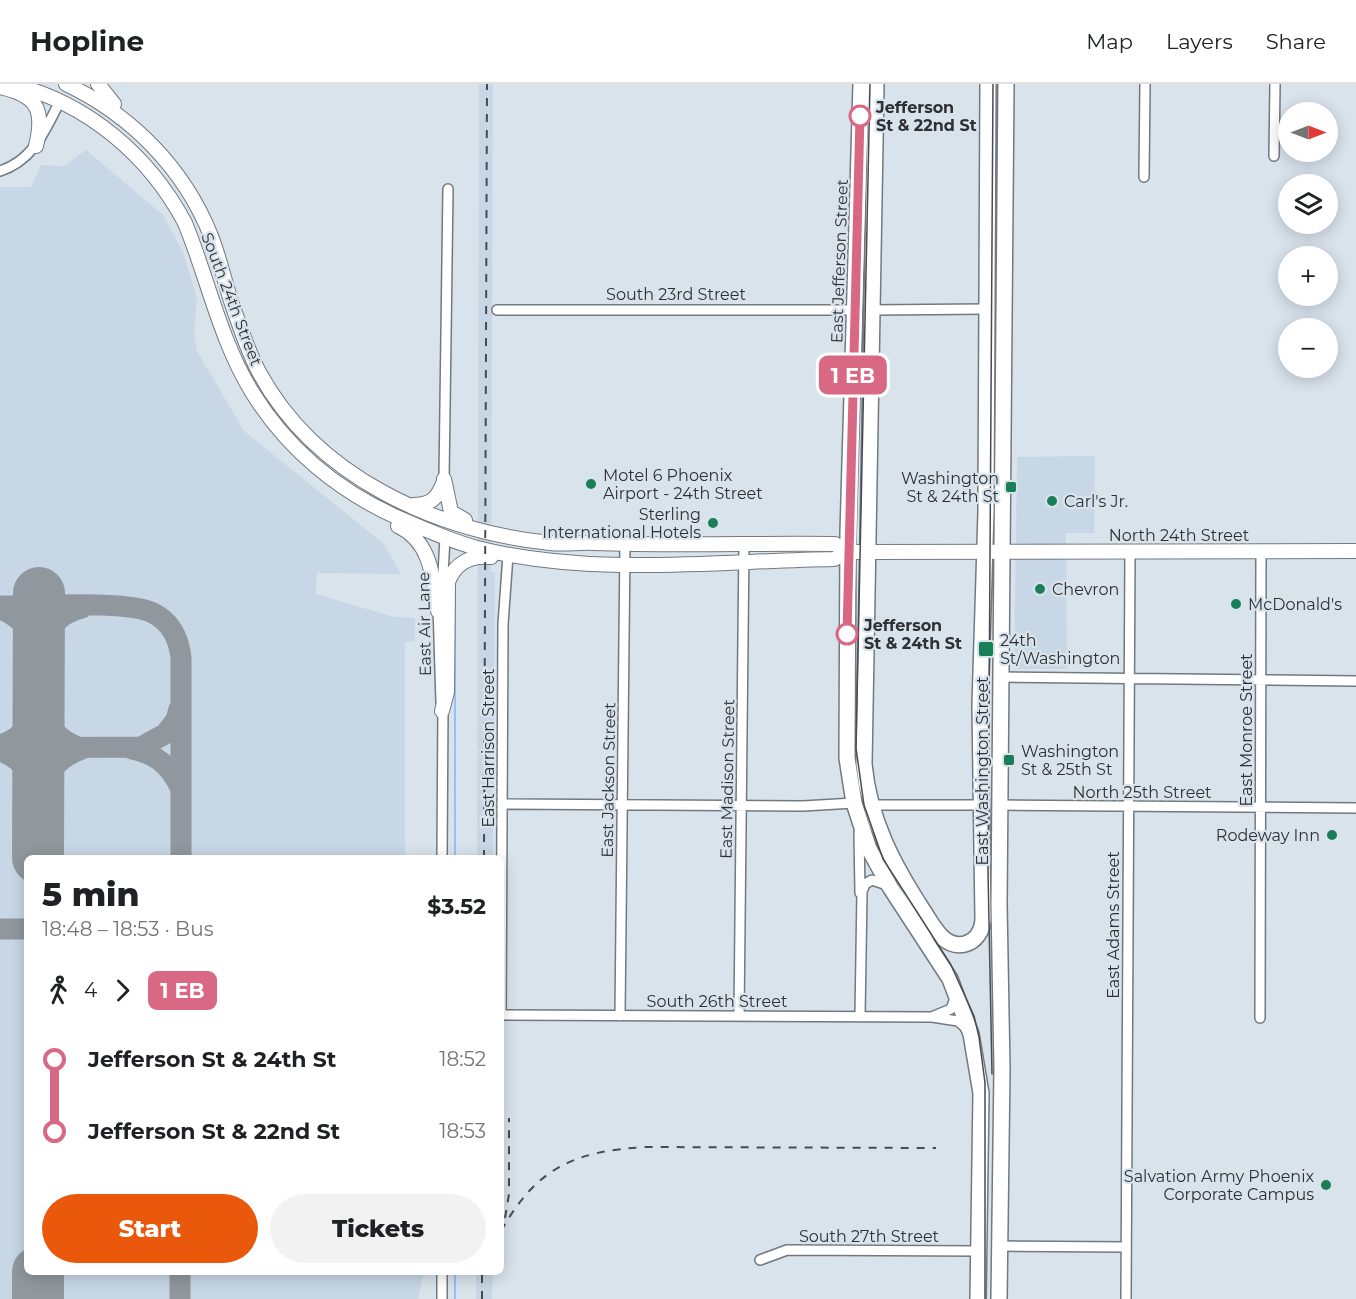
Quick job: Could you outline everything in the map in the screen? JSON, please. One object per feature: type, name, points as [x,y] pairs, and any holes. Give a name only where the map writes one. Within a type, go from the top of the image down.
[{"type":"main road","name":"South 24th Street","points":[[12,84],[60,101],[87,116],[124,143],[174,202],[194,245],[222,327],[241,372],[269,417],[314,467],[368,504],[444,537],[507,557],[589,564],[834,559],[848,552],[1002,552]]},
{"type":"main road","name":"South 24th Street","points":[[66,84],[118,115],[161,155],[182,184],[207,228],[245,341],[260,373],[279,403],[320,450],[364,481],[409,504],[485,532],[551,544],[579,542],[835,544],[848,552]]},
{"type":"main road","points":[[98,84],[108,100],[152,136],[161,155]]},
{"type":"main road","name":"East Jefferson Street","points":[[861,84],[848,552],[846,738],[854,803],[869,849],[890,887],[956,992]]},
{"type":"main road","name":"East Jefferson Street","points":[[876,84],[864,764],[871,806],[893,862],[942,938],[952,944],[964,944]]},
{"type":"main road","name":"East Washington Street","points":[[964,944],[977,937],[982,926],[983,805],[980,686],[988,84]]},
{"type":"main road","name":"East Washington Street","points":[[999,1299],[1002,1069],[999,988],[1000,805],[1006,84]]},
{"type":"main road","points":[[0,87],[24,94],[34,104],[41,120],[36,146]]},
{"type":"main road","name":"East Washington Street","points":[[987,289],[1005,208]]},
{"type":"main road","name":"East Jefferson Street","points":[[851,439],[871,348]]},
{"type":"main road","points":[[320,450],[332,468],[344,478],[380,500],[434,526],[444,537],[461,532],[510,544],[542,546],[551,544]]},
{"type":"main road","points":[[314,467],[341,494],[408,531],[417,539],[429,562],[438,611]]},
{"type":"main road","points":[[409,504],[432,501],[439,494],[444,479]]},
{"type":"main road","points":[[444,479],[449,508],[454,516],[513,532],[579,542]]},
{"type":"main road","name":"North 24th Street","points":[[1002,552],[1356,551]]},
{"type":"main road","points":[[442,711],[447,692],[447,588],[451,575],[459,565],[477,556],[507,557]]},
{"type":"main road","points":[[983,858],[992,889],[994,963],[999,988]]},
{"type":"main road","name":"East Jefferson Street","points":[[916,899],[930,939],[953,978],[971,1034],[979,1078],[981,1119],[979,1251]]},
{"type":"main road","points":[[978,1299],[979,1251]]},
{"type":"street","points":[[1144,177],[1145,84]]},
{"type":"street","points":[[1274,156],[1275,84]]},
{"type":"street","points":[[0,171],[21,161],[36,146],[60,101]]},
{"type":"street","points":[[444,479],[448,189]]},
{"type":"street","name":"South 23rd Street","points":[[497,310],[855,309]]},
{"type":"street","points":[[872,310],[986,309]]},
{"type":"street","name":"East Air Lane","points":[[442,711],[438,611],[444,537]]},
{"type":"street","name":"East Air Lane","points":[[442,855],[444,537]]},
{"type":"street","name":"East Madison Street","points":[[739,1016],[744,543]]},
{"type":"street","name":"East Jackson Street","points":[[620,1016],[626,544]]},
{"type":"street","name":"East Adams Street","points":[[1126,1299],[1130,551]]},
{"type":"street","name":"East Monroe Street","points":[[1260,1018],[1261,551]]},
{"type":"street","name":"East Harrison Street","points":[[503,855],[503,624],[507,557]]},
{"type":"street","points":[[1001,677],[1356,681]]},
{"type":"street","points":[[503,804],[854,803]]},
{"type":"street","points":[[871,806],[983,805]]},
{"type":"street","name":"North 25th Street","points":[[1000,805],[1356,808]]},
{"type":"street","name":"East Jefferson Street","points":[[860,824],[860,1016]]},
{"type":"street","points":[[861,902],[863,887],[869,881],[877,880],[890,887]]},
{"type":"street","points":[[932,1017],[953,1008],[956,992]]},
{"type":"street","name":"South 26th Street","points":[[504,1014],[932,1017],[958,1021],[971,1034]]},
{"type":"street","points":[[1000,1246],[1126,1246]]},
{"type":"street","name":"South 27th Street","points":[[760,1260],[787,1250],[979,1251]]},
{"type":"street","points":[[442,1275],[442,1299]]},
{"type":"shaded area","points":[[479,84],[493,84],[491,572],[495,572],[493,855],[477,855]]},
{"type":"shaded area","points":[[86,150],[163,215],[183,252],[197,298],[194,332],[197,351],[244,431],[384,544],[401,574],[317,573],[316,594],[394,617],[415,618],[415,641],[405,642],[405,855],[24,855],[24,1275],[423,1275],[418,1299],[0,1299],[0,187],[31,187],[41,165],[64,166]]},
{"type":"shaded area","points":[[1095,456],[1094,533],[1066,533],[1067,669],[1014,669],[1017,457]]},
{"type":"shaded area","points":[[476,1275],[493,1275],[492,1299],[476,1299]]},
{"type":"waterway","points":[[455,586],[455,855]]},
{"type":"waterway","points":[[455,1275],[455,1299]]},
{"type":"taxiway","points":[[0,606],[124,606],[153,613],[169,626],[176,638],[181,658],[181,855]]},
{"type":"taxiway","points":[[38,664],[46,636],[51,628],[64,615],[82,608]]},
{"type":"taxiway","points":[[0,609],[16,617],[22,623],[31,636],[38,661]]},
{"type":"taxiway","points":[[38,698],[43,715],[52,729],[72,745],[81,748]]},
{"type":"taxiway","points":[[0,745],[15,738],[26,728],[38,698]]},
{"type":"taxiway","points":[[0,748],[141,747],[165,734],[176,720],[179,709]]},
{"type":"taxiway","points":[[38,803],[52,769],[65,758],[82,749]]},
{"type":"taxiway","points":[[132,749],[149,754],[162,762],[181,789]]},
{"type":"taxiway","points":[[0,751],[16,759],[27,770],[38,802]]},
{"type":"taxiway","points":[[0,929],[24,929]]},
{"type":"taxiway","points":[[180,1275],[180,1299]]},
{"type":"runway","points":[[38,855],[39,593]]},
{"type":"runway","points":[[38,1275],[38,1299]]},
{"type":"tram line","points":[[870,84],[856,748],[864,805],[883,859],[951,965],[974,1016],[979,1037],[985,1083],[985,1299]]},
{"type":"tram line","points":[[992,1074],[988,871],[993,84]]},
{"type":"railway","points":[[484,855],[487,84]]},
{"type":"railway","points":[[505,1218],[509,1194],[509,1118]]},
{"type":"railway","points":[[504,1226],[529,1191],[544,1177],[560,1166],[598,1153],[646,1147],[936,1148]]},
{"type":"railway","points":[[482,1275],[482,1299]]},
{"type":"bus line","points":[[847,634],[860,116]]},
{"type":"place","name":"Jefferson St & 22nd St","points":[[860,116]]},
{"type":"place","name":"Motel 6 Phoenix Airport - 24th Street","points":[[591,484]]},
{"type":"place","name":"Washington St & 24th St","points":[[1011,487]]},
{"type":"place","name":"Carl's Jr.","points":[[1052,501]]},
{"type":"place","name":"Sterling International Hotels","points":[[713,523]]},
{"type":"place","name":"Chevron","points":[[1040,589]]},
{"type":"place","name":"McDonald's","points":[[1236,604]]},
{"type":"place","name":"Jefferson St & 24th St","points":[[847,634]]},
{"type":"place","name":"24th St/Washington","points":[[986,649]]},
{"type":"place","name":"Washington St & 25th St","points":[[1009,760]]},
{"type":"place","name":"Rodeway Inn","points":[[1332,835]]},
{"type":"place","name":"Salvation Army Phoenix Corporate Campus","points":[[1326,1185]]}]
